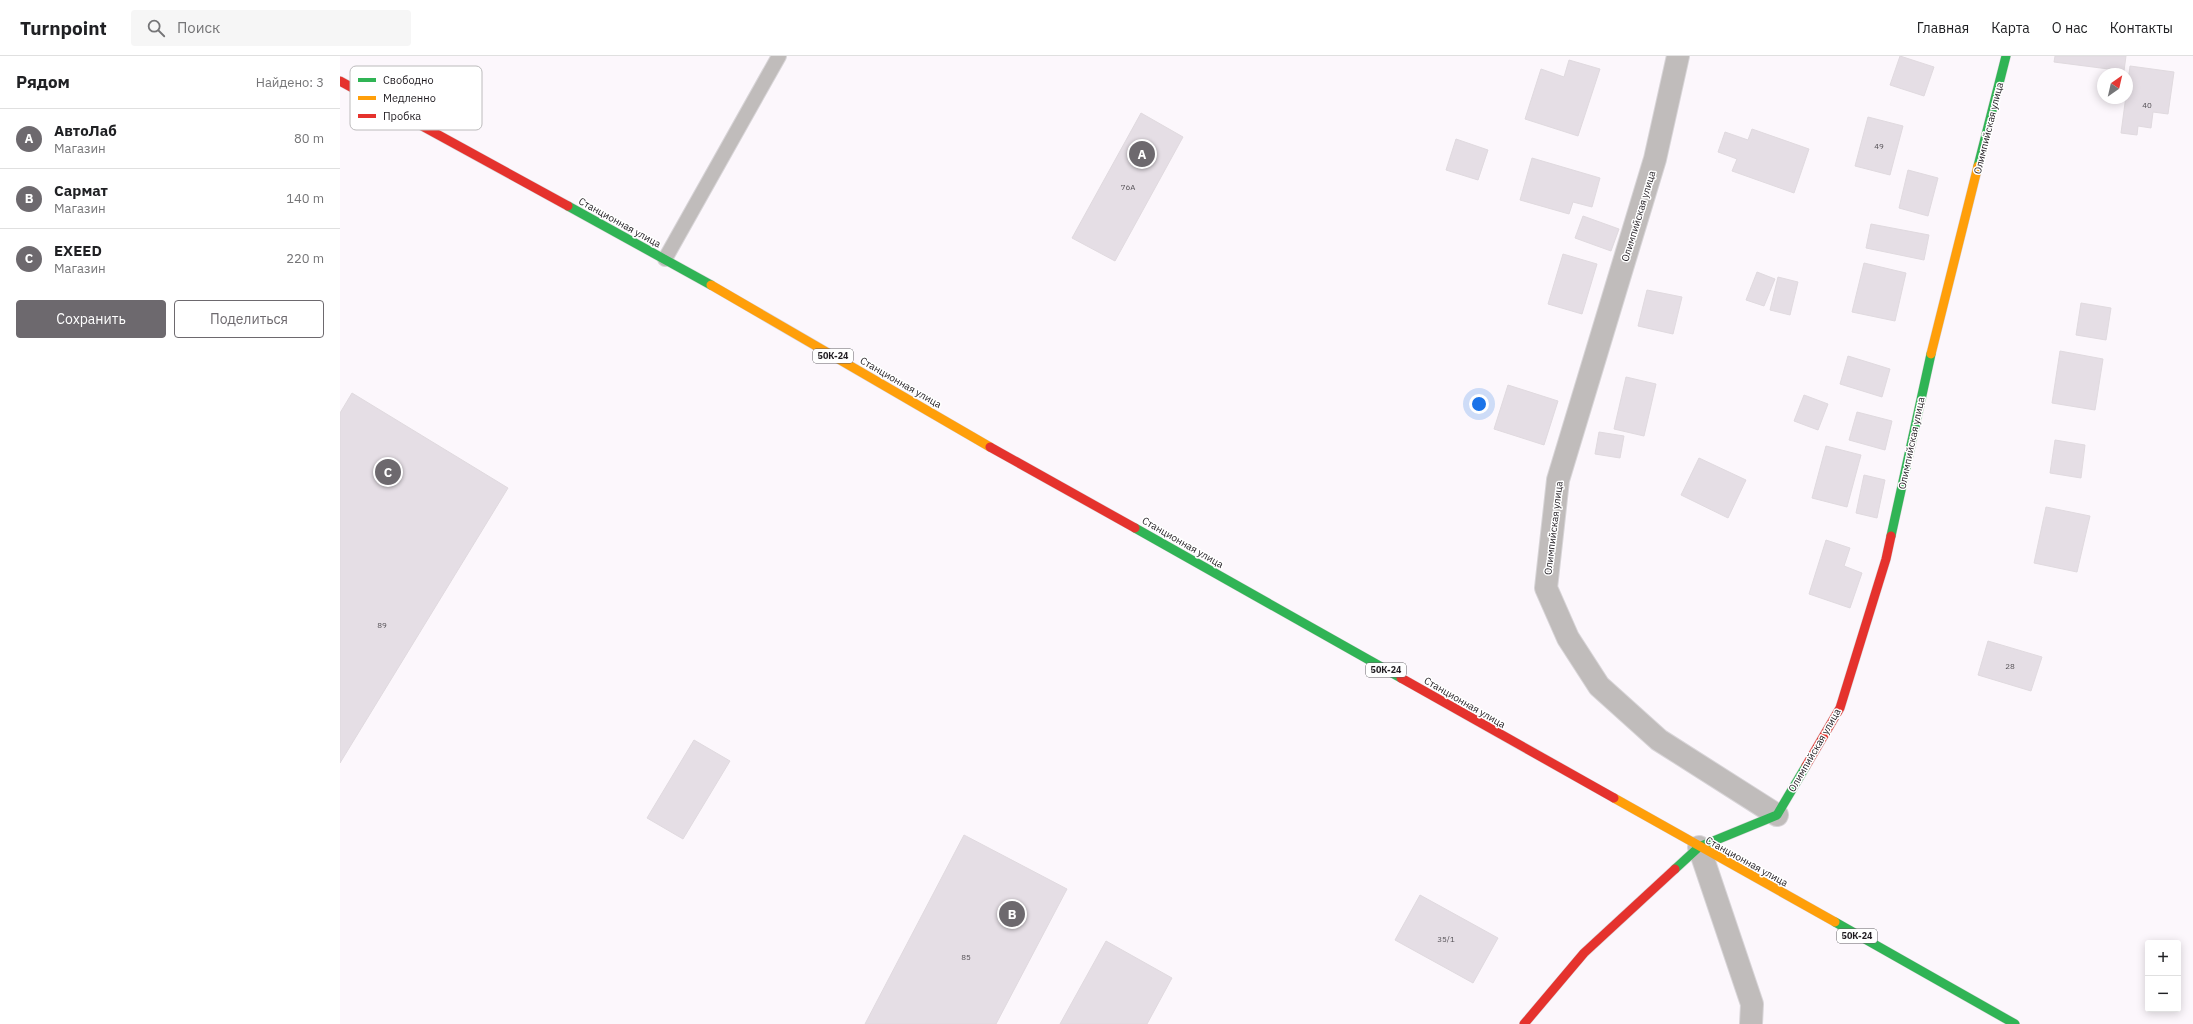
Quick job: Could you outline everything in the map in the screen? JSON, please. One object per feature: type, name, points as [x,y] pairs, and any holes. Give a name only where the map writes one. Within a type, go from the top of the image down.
[{"type":"main road","name":"Олимпийская улица","points":[[1777,815],[1840,708],[1886,559],[1925,377],[2006,56]]},
{"type":"main road","name":"Станционная улица","points":[[340,81],[350,86]]},
{"type":"main road","name":"Станционная улица","points":[[429,130],[665,259],[1008,456],[2015,1024]]},
{"type":"main road","points":[[1524,1024],[1584,953],[1699,847],[1777,815]]},
{"type":"street","name":"Олимпийская улица","points":[[1678,56],[1654,159],[1558,480],[1546,588],[1568,638],[1600,686],[1659,740],[1777,815]]},
{"type":"street","points":[[1699,847],[1752,1004],[1751,1024]]},
{"type":"lane","points":[[665,259],[780,56]]},
{"type":"building","points":[[1900,56],[1934,67],[1924,96],[1890,85]]},
{"type":"building","points":[[2055,56],[2126,56],[2124,68],[2101,68],[2054,62]]},
{"type":"building","points":[[1569,60],[1600,69],[1578,136],[1525,119],[1541,69],[1564,77]]},
{"type":"building","points":[[2130,66],[2174,72],[2168,114],[2153,112],[2151,128],[2138,126],[2137,135],[2121,133],[2125,104],[2133,104],[2133,68],[2130,68]]},
{"type":"building","points":[[1141,113],[1183,137],[1115,261],[1072,238]]},
{"type":"building","points":[[1868,117],[1903,126],[1890,175],[1855,166]]},
{"type":"building","points":[[1752,129],[1809,149],[1794,193],[1732,171],[1737,159],[1718,152],[1725,132],[1748,140]]},
{"type":"building","points":[[1456,139],[1488,150],[1478,180],[1446,170]]},
{"type":"building","points":[[1532,158],[1600,178],[1592,207],[1573,202],[1569,214],[1520,200]]},
{"type":"building","points":[[1908,170],[1938,178],[1928,216],[1899,208]]},
{"type":"building","points":[[1583,216],[1619,229],[1611,251],[1575,238]]},
{"type":"building","points":[[1871,224],[1929,235],[1924,260],[1866,248]]},
{"type":"building","points":[[1563,254],[1597,264],[1582,314],[1548,304]]},
{"type":"building","points":[[1864,263],[1906,273],[1895,321],[1852,312]]},
{"type":"building","points":[[1757,272],[1775,279],[1764,306],[1746,300]]},
{"type":"building","points":[[1778,277],[1798,282],[1790,315],[1770,310]]},
{"type":"building","points":[[1647,290],[1682,297],[1673,334],[1638,326]]},
{"type":"building","points":[[2081,303],[2111,308],[2106,340],[2076,335]]},
{"type":"building","points":[[2060,351],[2103,359],[2095,410],[2052,403]]},
{"type":"building","points":[[1848,356],[1890,369],[1882,397],[1840,384]]},
{"type":"building","points":[[1626,377],[1656,384],[1644,436],[1614,429]]},
{"type":"building","points":[[1508,385],[1558,401],[1544,445],[1494,429]]},
{"type":"building","points":[[352,393],[508,488],[340,763],[340,413]]},
{"type":"building","points":[[1804,395],[1828,404],[1818,430],[1794,421]]},
{"type":"building","points":[[1857,412],[1892,421],[1885,450],[1849,440]]},
{"type":"building","points":[[1599,432],[1624,436],[1620,458],[1595,454]]},
{"type":"building","points":[[2055,440],[2085,445],[2081,478],[2050,473]]},
{"type":"building","points":[[1826,446],[1861,455],[1847,507],[1812,498]]},
{"type":"building","points":[[1699,458],[1746,480],[1728,518],[1681,495]]},
{"type":"building","points":[[1864,475],[1885,480],[1877,518],[1856,513]]},
{"type":"building","points":[[2046,507],[2090,516],[2077,572],[2034,563]]},
{"type":"building","points":[[1826,540],[1850,548],[1844,566],[1862,573],[1850,608],[1809,594]]},
{"type":"building","points":[[1988,641],[2042,657],[2031,691],[1978,675]]},
{"type":"building","points":[[694,740],[730,761],[683,839],[647,818]]},
{"type":"building","points":[[964,835],[1067,889],[996,1024],[865,1024]]},
{"type":"building","points":[[1420,895],[1498,938],[1473,983],[1395,940]]},
{"type":"building","points":[[1106,941],[1172,978],[1147,1024],[1060,1024]]},
{"type":"traffic: fast","points":[[1978,166],[2006,56]]},
{"type":"traffic: fast","points":[[568,206],[711,285]]},
{"type":"traffic: fast","points":[[1891,536],[1931,354]]},
{"type":"traffic: fast","points":[[1135,528],[1401,678]]},
{"type":"traffic: fast","points":[[1675,869],[1699,847],[1777,815],[1806,766]]},
{"type":"traffic: fast","points":[[1835,922],[2015,1024]]},
{"type":"traffic: slow","points":[[1931,354],[1978,166]]},
{"type":"traffic: slow","points":[[711,285],[990,447]]},
{"type":"traffic: slow","points":[[1614,798],[1835,922]]},
{"type":"traffic: jam","points":[[340,81],[350,86]]},
{"type":"traffic: jam","points":[[429,130],[568,206]]},
{"type":"traffic: jam","points":[[990,447],[1135,528]]},
{"type":"traffic: jam","points":[[1806,766],[1840,708],[1886,559],[1891,536]]},
{"type":"traffic: jam","points":[[1401,678],[1614,798]]},
{"type":"traffic: jam","points":[[1524,1024],[1584,953],[1675,869]]},
{"type":"place","name":"АвтоЛаб","points":[[1142,154]]},
{"type":"place","name":"EXEED","points":[[388,472]]},
{"type":"place","name":"Сармат","points":[[1012,914]]}]
